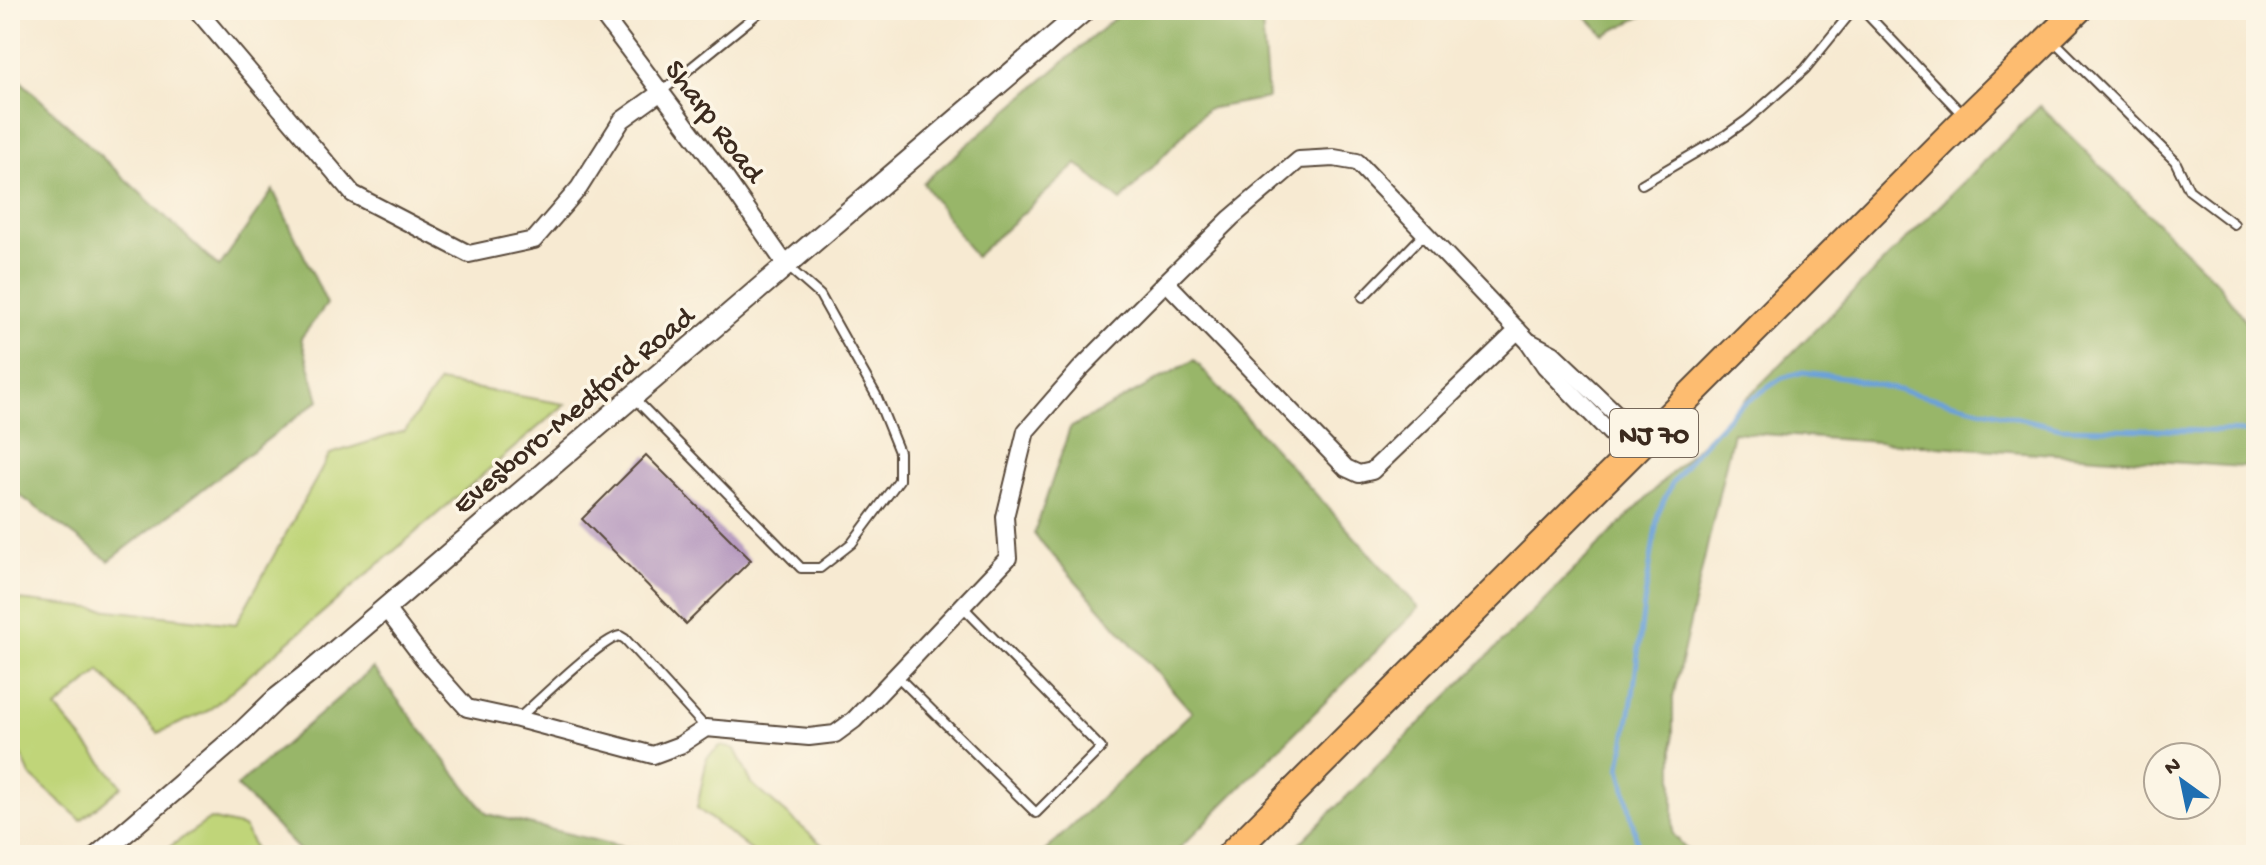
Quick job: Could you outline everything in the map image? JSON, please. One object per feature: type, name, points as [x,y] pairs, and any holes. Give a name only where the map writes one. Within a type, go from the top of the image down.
[{"type":"highway","name":"NJ 70","points":[[1230,855],[2078,10]]},
{"type":"street","points":[[197,10],[353,194],[469,254],[534,240],[579,188],[622,120],[661,92]]},
{"type":"street","name":"Sharp Road","points":[[599,10],[724,176],[786,265]]},
{"type":"street","name":"Evesboro-Medford Road","points":[[99,855],[276,699],[386,609],[1085,10]]},
{"type":"street","points":[[386,609],[467,708],[653,755],[680,745],[706,728],[809,737],[835,734],[854,720],[1008,558],[1005,517],[1026,431],[1080,369],[1166,282],[1231,218],[1299,160],[1334,158],[1357,162],[1523,335],[1545,366],[1638,448]]},
{"type":"street","points":[[1166,282],[1346,468],[1359,474],[1372,471],[1523,335]]},
{"type":"lane","points":[[661,92],[762,10]]},
{"type":"lane","points":[[1642,184],[1747,120],[1805,69],[1853,10]]},
{"type":"lane","points":[[1863,10],[1967,118]]},
{"type":"lane","points":[[2051,37],[2175,161],[2189,190],[2234,224]]},
{"type":"lane","points":[[1363,297],[1426,233]]},
{"type":"lane","points":[[632,397],[801,568],[820,568],[852,543],[899,480],[899,452],[876,395],[820,295],[786,265]]},
{"type":"lane","points":[[896,675],[1036,813],[1101,748],[962,606]]},
{"type":"lane","points":[[518,719],[589,656],[613,637],[620,636],[706,728]]},
{"type":"green space","points":[[1124,10],[1261,10],[1268,98],[1207,109],[1121,201],[1077,164],[975,257],[923,183]]},
{"type":"green space","points":[[1580,10],[1655,10],[1604,35]]},
{"type":"green space","points":[[10,71],[219,267],[273,190],[327,304],[301,338],[319,400],[109,561],[10,488]]},
{"type":"green space","points":[[2040,106],[2218,283],[2256,336],[2256,468],[1733,432],[1673,697],[1673,834],[1692,855],[1288,855]]},
{"type":"green space","points":[[1194,360],[1419,608],[1173,855],[1041,855],[1192,712],[1034,534],[1070,428]]},
{"type":"green space","points":[[439,382],[565,404],[208,711],[158,733],[100,671],[56,708],[122,786],[81,820],[30,775],[10,729],[10,599],[236,624],[330,454],[405,431]]},
{"type":"green space","points":[[373,668],[487,814],[656,855],[304,855],[237,786]]},
{"type":"green space","points":[[720,746],[735,749],[752,784],[834,855],[757,855],[697,808],[707,758]]},
{"type":"green space","points":[[210,819],[244,827],[258,855],[158,855]]},
{"type":"building","points":[[646,455],[751,560],[686,624],[582,519]]},
{"type":"waterway","points":[[1640,855],[1620,767],[1658,514],[1672,483],[1736,409],[1782,378],[1803,372],[1843,377],[2061,428],[2256,432]]}]
